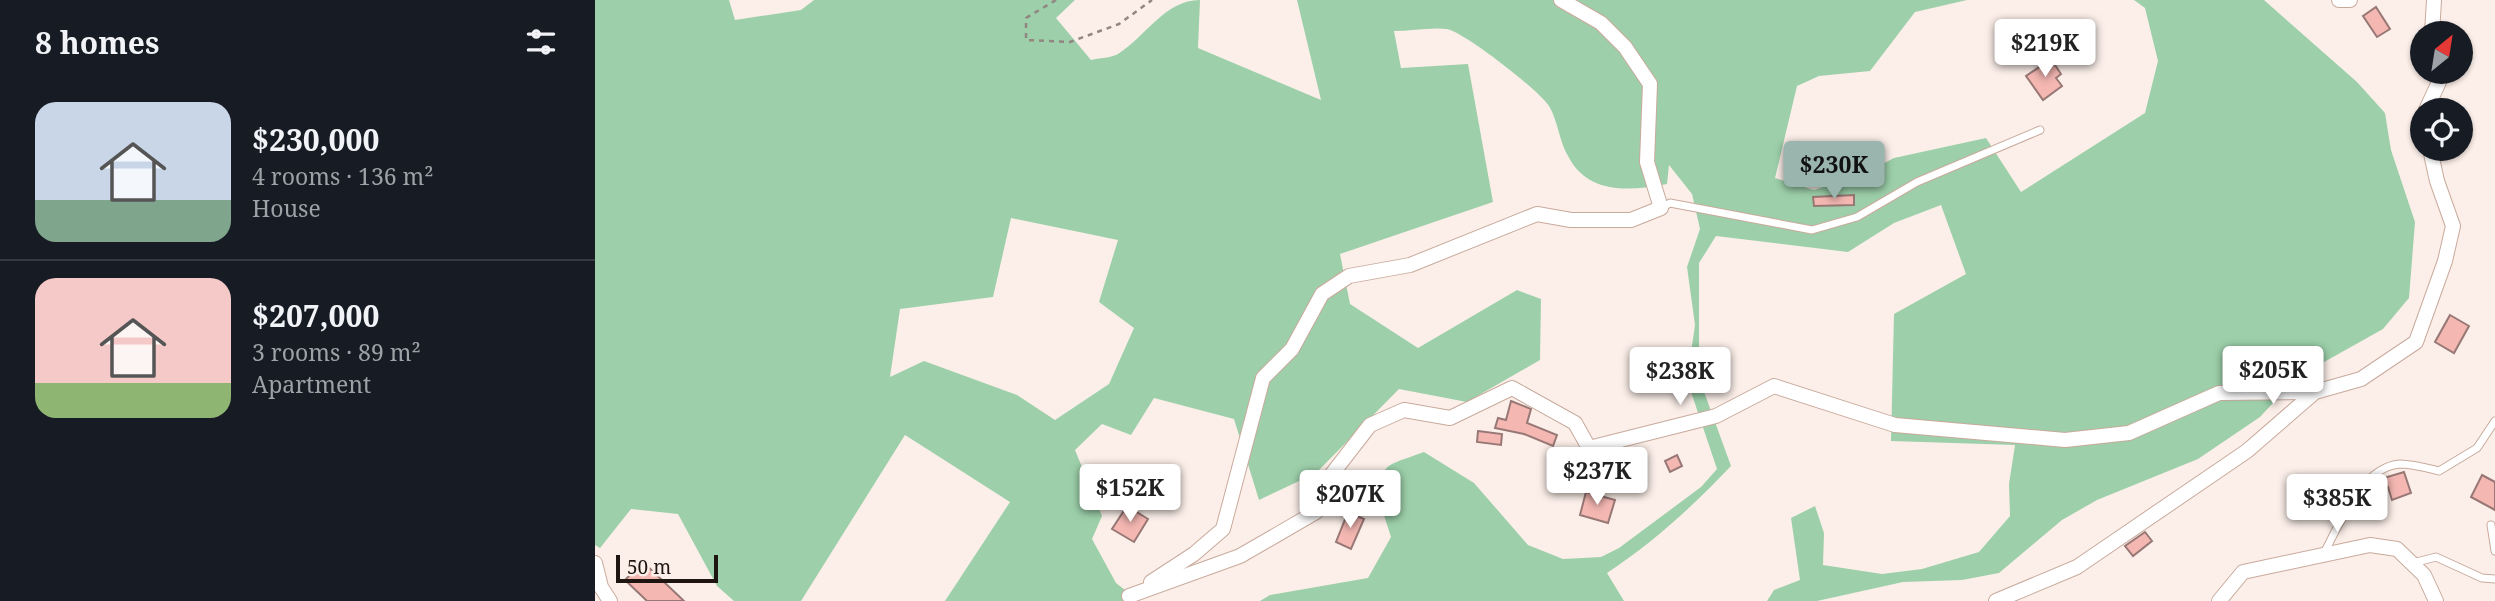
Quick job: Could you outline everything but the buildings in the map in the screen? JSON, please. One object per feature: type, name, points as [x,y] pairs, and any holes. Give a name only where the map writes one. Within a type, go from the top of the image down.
[{"type":"street","points":[[1126,598],[1194,554],[1223,528],[1263,378],[1292,349],[1322,294],[1349,276],[1410,265],[1537,214],[1571,220],[1631,220],[1661,208],[1647,162],[1650,84],[1625,47],[1601,23],[1561,0]]},
{"type":"street","points":[[2339,0],[2350,0]]},
{"type":"street","points":[[2433,21],[2434,0]]},
{"type":"street","points":[[1126,598],[1240,556],[1316,512],[1332,474],[1370,425],[1404,410],[1450,418],[1512,388],[1575,423],[1589,448],[1716,416],[1774,386],[1895,425],[2065,440],[2129,433],[2219,393],[2315,392],[2361,379],[2416,342],[2445,261],[2453,226],[2433,161]]},
{"type":"street","points":[[1996,601],[2077,566],[2247,451],[2315,392]]},
{"type":"street","points":[[2219,601],[2243,572],[2370,545],[2397,548],[2424,575],[2436,601]]},
{"type":"street","points":[[595,563],[601,587],[610,601]]},
{"type":"lane","points":[[1661,208],[1670,203],[1812,230],[1857,217],[1917,182],[2040,130]]},
{"type":"lane","points":[[2322,556],[2363,487],[2376,475],[2399,464],[2439,471],[2477,447],[2495,421]]},
{"type":"lane","points":[[2491,525],[2495,551]]},
{"type":"lane","points":[[2412,563],[2436,557],[2482,578],[2495,579]]},
{"type":"path","points":[[1056,0],[1026,18],[1026,40],[1070,42],[1119,24],[1152,0]]},
{"type":"green space","points":[[595,0],[729,0],[735,20],[801,10],[814,0],[1075,0],[1056,18],[1091,60],[1118,54],[1176,6],[1200,0],[1198,48],[1321,100],[1297,0],[1967,0],[1915,12],[1870,71],[1819,76],[1797,86],[1775,178],[1814,190],[1863,174],[1894,158],[1986,138],[2021,192],[2145,113],[2158,61],[2145,8],[2134,0],[2264,0],[2357,82],[2385,113],[2391,150],[2415,222],[2409,298],[2383,329],[2317,366],[2287,388],[2260,417],[2198,459],[2097,500],[2062,520],[1999,573],[1962,580],[1903,582],[1817,601],[1767,601],[1774,590],[1800,580],[1791,518],[1815,506],[1824,533],[1823,565],[1882,574],[1922,569],[1979,552],[2010,516],[2009,484],[2015,445],[1891,441],[1894,314],[1966,274],[1941,205],[1894,223],[1848,252],[1716,236],[1699,263],[1699,378],[1731,466],[1672,523],[1607,573],[1624,601],[1260,601],[1270,595],[1368,578],[1391,537],[1380,498],[1381,478],[1392,464],[1424,452],[1474,483],[1528,545],[1563,559],[1601,557],[1619,548],[1701,487],[1717,469],[1687,380],[1695,325],[1687,267],[1700,229],[1692,194],[1669,165],[1667,184],[1639,188],[1611,187],[1587,178],[1576,169],[1568,156],[1549,106],[1501,63],[1469,40],[1447,29],[1394,31],[1401,68],[1468,64],[1493,202],[1340,254],[1350,304],[1418,348],[1517,290],[1541,299],[1540,360],[1467,402],[1399,389],[1316,473],[1259,500],[1234,419],[1154,398],[1131,435],[1102,424],[1075,450],[1102,516],[1092,539],[1116,583],[1139,601],[945,601],[1010,502],[905,435],[801,601],[734,601],[717,586],[678,514],[631,509],[600,548],[595,545]],"holes":[[[1011,218],[1118,240],[1099,302],[1134,328],[1109,384],[1055,420],[1017,395],[924,361],[890,377],[900,309],[993,297]]]}]
